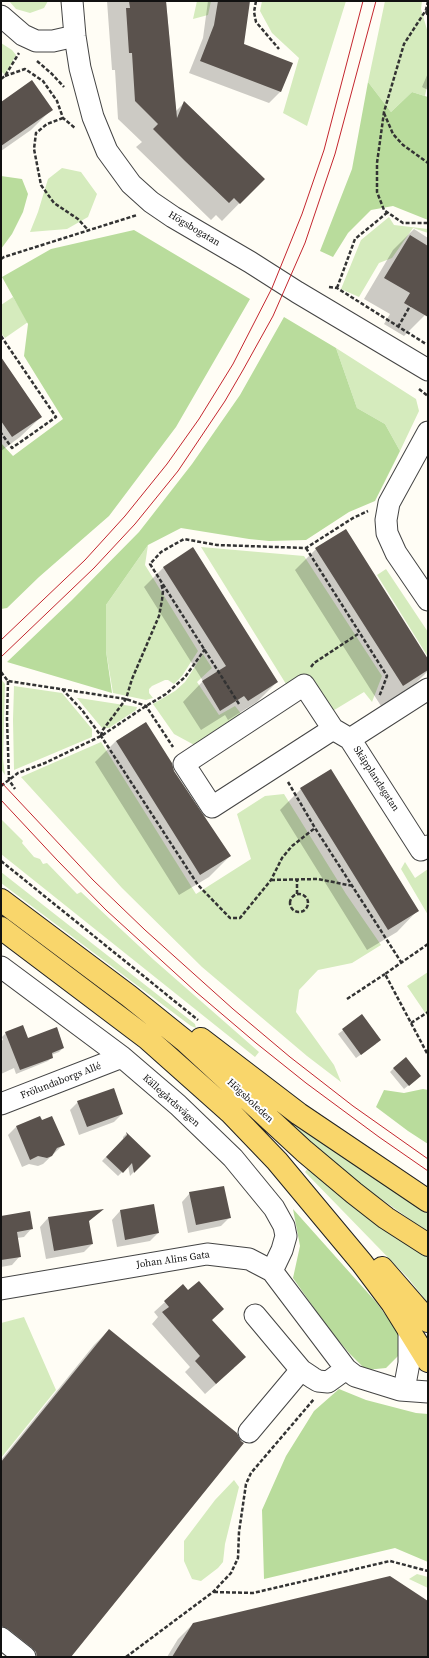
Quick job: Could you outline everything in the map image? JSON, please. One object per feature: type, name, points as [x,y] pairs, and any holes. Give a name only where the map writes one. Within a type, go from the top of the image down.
[{"type":"main road","name":"Högsboleden","points":[[1,900],[129,996],[185,1041],[304,1151],[354,1193],[425,1244]]},
{"type":"main road","name":"Högsboleden","points":[[1,928],[148,1039],[230,1112],[259,1134],[296,1172],[418,1325],[428,1361]]},
{"type":"main road","name":"Högsboleden","points":[[73,954],[136,990],[299,1114],[428,1202]]},
{"type":"street","name":"Högsbogatan","points":[[72,1],[75,36],[83,84],[100,135],[107,151],[122,173],[144,196],[173,217],[428,370]]},
{"type":"street","points":[[1,16],[23,35],[36,41],[53,41],[75,36]]},
{"type":"street","points":[[428,432],[389,503],[386,520],[387,534],[396,553],[428,600]]},
{"type":"street","points":[[304,685],[342,734],[277,764],[212,807],[184,764],[249,720],[304,685]]},
{"type":"street","name":"Skäpplandsgatan","points":[[428,689],[383,718],[342,734],[421,850],[428,846]]},
{"type":"street","name":"Källegårdsvägen","points":[[1,967],[122,1057],[233,1158],[274,1208],[284,1226],[286,1236],[282,1250],[272,1271]]},
{"type":"street","name":"Frölundaborgs Allé","points":[[1,1104],[122,1057]]},
{"type":"street","name":"Johan Alins Gata","points":[[1,1289],[208,1254],[250,1259],[272,1271],[346,1369],[355,1376],[365,1380],[397,1382],[400,1390],[428,1392]]},
{"type":"street","points":[[255,1315],[301,1370],[318,1381],[328,1382],[346,1369]]},
{"type":"street","points":[[397,1382],[409,1363],[418,1325]]},
{"type":"street","points":[[249,1432],[301,1370]]},
{"type":"street","points":[[397,1382],[428,1371]]},
{"type":"street","points":[[1,1638],[25,1657]]},
{"type":"path","points":[[256,1],[254,12],[256,22],[279,49]]},
{"type":"path","points":[[428,1],[426,10],[404,44],[384,112],[377,163],[377,192],[384,210],[403,223],[428,223]]},
{"type":"path","points":[[426,10],[428,16]]},
{"type":"path","points":[[5,76],[21,50]]},
{"type":"path","points":[[1,79],[5,76],[25,69],[43,81],[56,100],[63,118],[47,124],[36,134],[34,149],[41,185],[54,203],[78,219],[89,231]]},
{"type":"path","points":[[384,112],[393,134],[403,145],[428,163]]},
{"type":"path","points":[[337,288],[355,239],[388,212]]},
{"type":"path","points":[[1,259],[144,213]]},
{"type":"path","points":[[398,326],[410,306]]},
{"type":"path","points":[[1,336],[56,417],[12,448],[1,433]]},
{"type":"path","points":[[249,720],[150,564],[161,552],[184,539],[218,544],[306,548],[353,518],[389,503]]},
{"type":"path","points":[[306,548],[387,676],[375,707],[383,718]]},
{"type":"path","points":[[101,736],[102,731],[126,699],[132,679],[159,616],[163,590],[160,580]]},
{"type":"path","points":[[304,685],[303,681],[314,663],[358,634]]},
{"type":"path","points":[[1,786],[18,774],[45,763],[101,736],[166,694],[177,686],[185,677],[205,649]]},
{"type":"path","points":[[1,672],[8,680],[126,699],[146,706],[184,764]]},
{"type":"path","points":[[8,680],[7,718],[9,780],[15,789]]},
{"type":"path","points":[[62,689],[82,710],[101,736],[198,885],[230,918],[240,918],[271,880],[282,858],[292,846],[315,828]]},
{"type":"path","points":[[277,764],[315,828],[401,962]]},
{"type":"path","points":[[297,879],[297,894]]},
{"type":"path","points":[[271,880],[318,879],[353,886]]},
{"type":"path","points":[[297,894],[305,896],[308,902],[306,910],[300,912],[294,911],[290,903],[292,898],[297,894]]},
{"type":"path","points":[[347,999],[428,944]]},
{"type":"path","points":[[385,974],[427,1052]]},
{"type":"path","points":[[411,1023],[428,1012]]},
{"type":"path","points":[[126,1657],[213,1592],[231,1573],[238,1558],[240,1526],[246,1484],[251,1473],[328,1382]]},
{"type":"path","points":[[213,1592],[253,1593],[390,1561],[428,1571]]},
{"type":"green space","points":[[9,1],[48,1],[44,8],[30,13],[16,9]]},
{"type":"green space","points":[[197,1],[211,1],[208,15],[193,19]]},
{"type":"green space","points":[[262,1],[346,1],[307,126],[283,113],[299,58],[272,33],[260,11]]},
{"type":"green space","points":[[385,1],[422,1],[421,9],[428,33],[428,81],[425,96],[412,92],[391,112],[368,82]]},
{"type":"green space","points":[[1,43],[12,50],[16,55],[5,75],[1,71]]},
{"type":"green space","points":[[368,82],[391,112],[412,92],[428,97],[428,220],[393,206],[371,210],[348,233],[333,257],[320,251],[352,169]]},
{"type":"green space","points":[[62,168],[81,172],[97,194],[88,217],[67,229],[30,232],[48,179]]},
{"type":"green space","points":[[1,176],[22,179],[28,194],[23,212],[12,234],[1,249]]},
{"type":"green space","points":[[389,217],[394,225],[428,229],[428,233],[413,228],[392,258],[379,263],[359,297],[341,289],[361,240]]},
{"type":"green space","points":[[134,230],[250,299],[176,427],[109,516],[39,577],[7,608],[1,609],[1,443],[13,456],[63,419],[24,356],[28,324],[2,277],[51,249]]},
{"type":"green space","points":[[13,297],[28,322],[5,338],[1,333],[1,305]]},
{"type":"green space","points":[[284,317],[336,348],[357,408],[385,424],[400,451],[375,501],[349,512],[306,540],[269,541],[181,528],[148,545],[106,605],[106,651],[112,693],[7,662],[72,600],[139,532],[192,464],[240,395]]},
{"type":"green space","points":[[336,348],[416,399],[419,411],[400,451],[385,424],[357,408]]},
{"type":"green space","points":[[148,545],[145,565],[198,651],[182,676],[174,684],[168,680],[165,680],[152,686],[149,689],[149,693],[153,698],[146,700],[113,693],[106,651],[106,605]]},
{"type":"green space","points":[[201,547],[304,556],[382,676],[372,702],[364,692],[331,712],[301,677],[286,684]]},
{"type":"green space","points":[[386,569],[428,632],[428,657],[377,575]]},
{"type":"green space","points":[[203,654],[212,668],[197,682],[219,715],[235,706],[243,716],[198,747],[174,734],[153,704],[175,691],[185,682]]},
{"type":"green space","points":[[1,679],[5,684],[3,759],[5,775],[1,769]]},
{"type":"green space","points":[[14,686],[62,693],[92,729],[92,737],[14,770]]},
{"type":"green space","points":[[77,698],[137,707],[136,710],[109,728],[102,728]]},
{"type":"green space","points":[[101,742],[196,894],[251,859],[237,814],[265,796],[284,794],[346,894],[381,945],[352,963],[318,970],[299,990],[296,1012],[334,1065],[341,1082],[307,1056],[202,967],[122,888],[21,777]]},
{"type":"green space","points":[[1,819],[23,841],[22,843],[34,857],[40,859],[43,864],[47,863],[77,894],[81,892],[154,960],[259,1052],[255,1057],[1,854]]},
{"type":"green space","points":[[405,862],[415,878],[428,869],[428,915],[401,869]]},
{"type":"green space","points":[[1,872],[195,1024],[196,1028],[191,1026],[1,883]]},
{"type":"green space","points":[[428,972],[428,1017],[407,986]]},
{"type":"green space","points":[[423,1089],[428,1090],[428,1144],[376,1107],[384,1090],[404,1093]]},
{"type":"green space","points":[[291,1123],[428,1212],[428,1232],[350,1177],[289,1124]]},
{"type":"green space","points":[[309,1167],[428,1255],[428,1303],[408,1278],[305,1172]]},
{"type":"green space","points":[[293,1209],[376,1302],[401,1336],[399,1355],[386,1368],[366,1370],[328,1328],[293,1278],[300,1246]]},
{"type":"green space","points":[[24,1317],[56,1390],[1,1458],[1,1323]]},
{"type":"green space","points":[[339,1389],[366,1400],[416,1413],[428,1414],[428,1562],[395,1548],[264,1579],[262,1510],[286,1456],[314,1411]]},
{"type":"green space","points":[[234,1480],[239,1487],[225,1544],[223,1562],[218,1568],[201,1581],[192,1579],[184,1561],[184,1541],[215,1500]]},
{"type":"green space","points":[[417,1574],[428,1577],[428,1588],[409,1579]]},
{"type":"building","points":[[129,1],[166,1],[177,118],[184,101],[265,179],[240,204],[234,198],[229,203],[185,161],[153,129],[158,124],[135,101],[132,53],[129,53],[126,8],[130,8]]},
{"type":"building","points":[[218,1],[250,1],[244,44],[293,63],[281,92],[200,61],[214,25]]},
{"type":"building","points":[[32,80],[53,110],[1,146],[1,102]]},
{"type":"building","points":[[410,235],[428,246],[428,317],[404,303],[410,293],[384,278]]},
{"type":"building","points":[[1,357],[42,417],[12,437],[1,421]]},
{"type":"building","points":[[346,529],[428,659],[428,670],[403,686],[315,548]]},
{"type":"building","points":[[193,547],[278,682],[248,701],[244,696],[220,711],[202,681],[226,666],[163,567]]},
{"type":"building","points":[[146,722],[172,763],[174,771],[231,856],[200,875],[116,741]]},
{"type":"building","points":[[331,769],[419,911],[388,930],[300,788]]},
{"type":"building","points":[[362,1014],[381,1040],[361,1055],[342,1029]]},
{"type":"building","points":[[23,1025],[28,1038],[57,1027],[64,1048],[52,1053],[53,1058],[20,1070],[5,1032]]},
{"type":"building","points":[[406,1057],[421,1076],[409,1086],[393,1068]]},
{"type":"building","points":[[114,1088],[123,1114],[87,1127],[77,1101]]},
{"type":"building","points":[[40,1116],[42,1120],[52,1116],[65,1145],[57,1148],[52,1156],[47,1158],[38,1156],[30,1160],[16,1126]]},
{"type":"building","points":[[126,1132],[151,1156],[134,1173],[132,1163],[123,1173],[106,1157],[127,1135]]},
{"type":"building","points":[[224,1186],[231,1218],[196,1225],[189,1192]]},
{"type":"building","points":[[154,1204],[159,1233],[125,1240],[120,1210]]},
{"type":"building","points":[[104,1209],[89,1221],[93,1244],[54,1251],[48,1217]]},
{"type":"building","points":[[30,1211],[33,1229],[17,1232],[21,1257],[1,1260],[1,1216]]},
{"type":"building","points":[[199,1281],[224,1309],[212,1320],[246,1357],[216,1384],[195,1361],[200,1356],[162,1312],[169,1307],[164,1301],[183,1284],[188,1290]]},
{"type":"building","points":[[109,1329],[237,1433],[241,1441],[244,1443],[71,1657],[37,1657],[36,1652],[32,1648],[8,1629],[1,1626],[1,1462]]},
{"type":"building","points":[[390,1576],[428,1601],[428,1657],[172,1657],[193,1623]]},
{"type":"tram line","points":[[1,640],[85,560],[125,516],[167,464],[199,419],[233,364],[272,288],[302,214],[324,150],[363,1]]},
{"type":"tram line","points":[[1,657],[94,568],[135,524],[178,471],[225,401],[243,370],[273,316],[305,243],[335,154],[376,1]]},
{"type":"tram line","points":[[1,782],[93,880],[145,930],[233,1009],[290,1057],[353,1106],[428,1159]]},
{"type":"tram line","points":[[1,800],[106,910],[196,992],[306,1083],[428,1171]]}]
